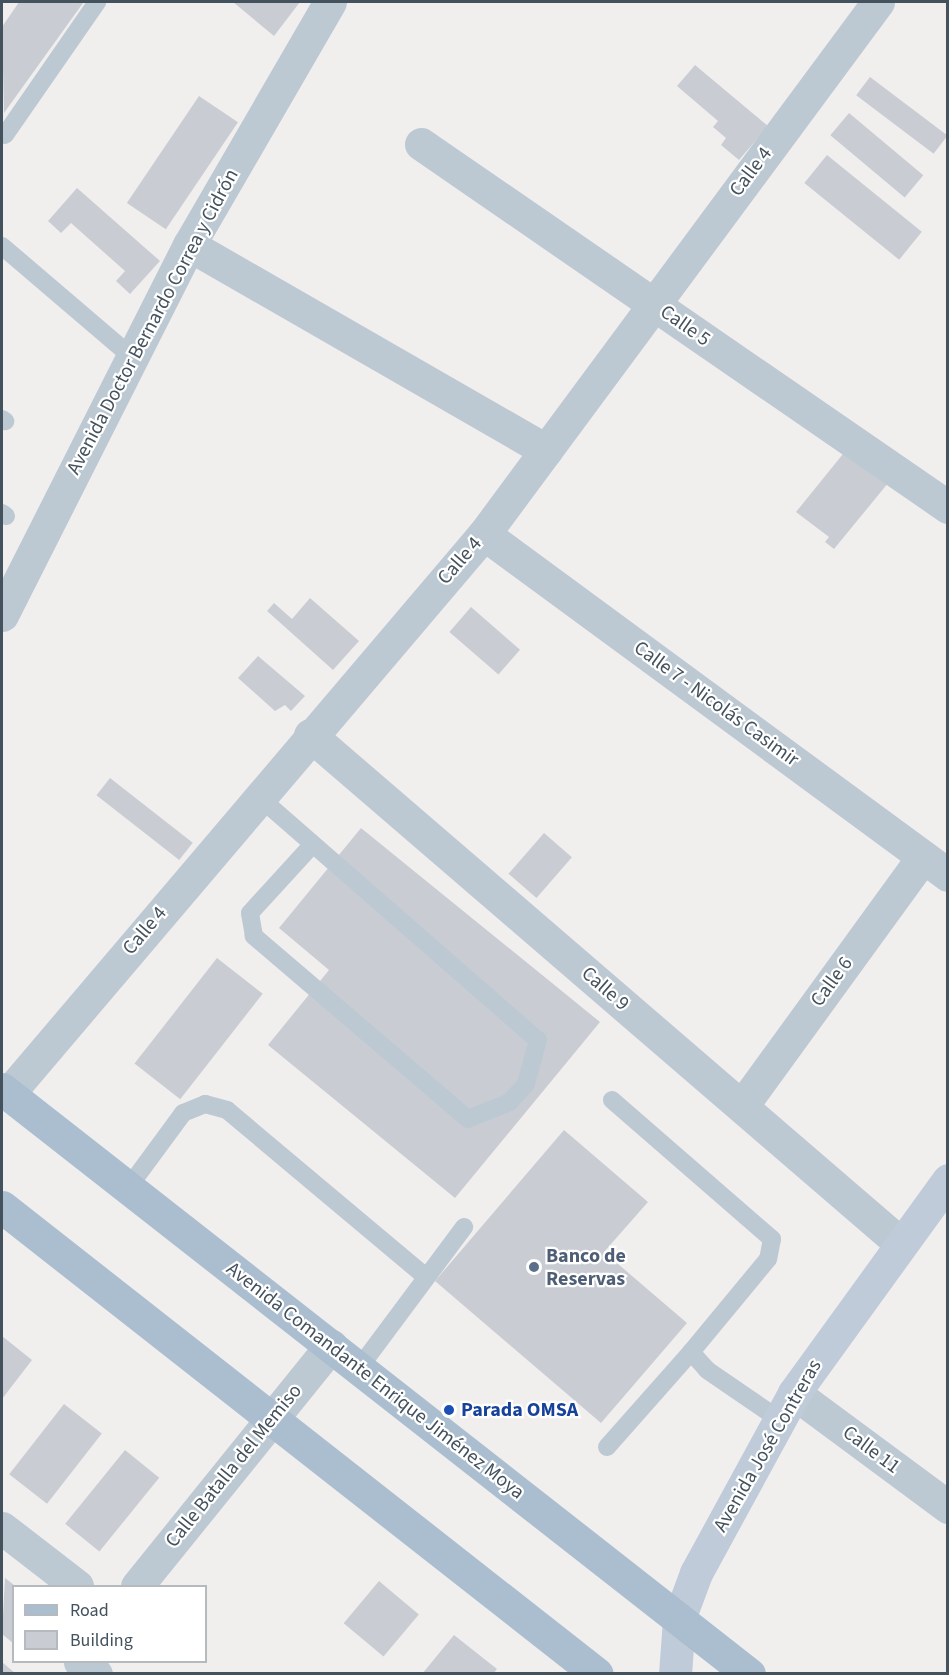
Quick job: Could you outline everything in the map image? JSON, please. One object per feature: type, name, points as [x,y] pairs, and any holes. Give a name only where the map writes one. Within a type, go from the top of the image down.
[{"type":"main road","name":"Avenida Comandante Enrique Jiménez Moya","points":[[5,1091],[748,1674]]},
{"type":"main road","name":"Avenida José Contreras","points":[[675,1674],[679,1619],[696,1573],[787,1406],[900,1243],[948,1180]]},
{"type":"main road","points":[[2,1207],[597,1674]]},
{"type":"street","name":"Avenida Doctor Bernardo Correa y Cidrón","points":[[2,615],[189,245],[330,2]]},
{"type":"street","name":"Calle 4","points":[[5,1091],[484,534],[878,2]]},
{"type":"street","name":"Calle 5","points":[[422,144],[948,507]]},
{"type":"street","points":[[189,245],[546,450]]},
{"type":"street","name":"Calle 7 - Nicolás Casimir","points":[[484,534],[935,866]]},
{"type":"street","name":"Calle 9","points":[[310,735],[900,1243]]},
{"type":"street","name":"Calle 6","points":[[742,1106],[935,866]]},
{"type":"street","name":"Calle Batalla del Memiso","points":[[139,1585],[331,1346]]},
{"type":"street","name":"Calle 11","points":[[787,1406],[948,1507]]},
{"type":"street","points":[[2,1528],[73,1585]]},
{"type":"street","points":[[80,1663],[96,1674]]},
{"type":"lane","points":[[5,135],[97,2]]},
{"type":"lane","points":[[2,246],[132,357]]},
{"type":"lane","points":[[259,797],[313,844],[538,1040],[526,1084],[510,1102],[468,1119],[254,936],[250,913],[313,844]]},
{"type":"lane","points":[[606,1447],[691,1352],[768,1259],[772,1239],[612,1100]]},
{"type":"lane","points":[[128,1188],[183,1113],[206,1104],[227,1110],[426,1277]]},
{"type":"lane","points":[[358,1368],[464,1227]]},
{"type":"lane","points":[[691,1352],[706,1370],[787,1406]]},
{"type":"building","points":[[19,2],[83,3],[4,113],[2,27]]},
{"type":"building","points":[[233,2],[300,2],[274,36]]},
{"type":"building","points":[[695,65],[768,126],[739,160],[721,145],[726,138],[713,127],[718,121],[677,86]]},
{"type":"building","points":[[870,77],[947,135],[934,154],[856,95]]},
{"type":"building","points":[[199,96],[238,122],[166,229],[127,203]]},
{"type":"building","points":[[849,113],[923,175],[905,198],[830,135]]},
{"type":"building","points":[[827,155],[922,232],[899,260],[804,183]]},
{"type":"building","points":[[77,188],[160,261],[130,294],[116,281],[125,271],[71,223],[61,233],[48,221]]},
{"type":"building","points":[[847,449],[889,482],[834,549],[825,542],[829,537],[796,512]]},
{"type":"building","points":[[310,598],[359,641],[333,670],[267,611],[274,603],[292,619]]},
{"type":"building","points":[[471,607],[520,650],[498,675],[449,632]]},
{"type":"building","points":[[258,656],[305,696],[291,711],[285,705],[275,711],[238,678]]},
{"type":"building","points":[[110,778],[193,843],[179,860],[96,795]]},
{"type":"building","points":[[361,828],[600,1022],[455,1198],[268,1045],[329,970],[279,928]]},
{"type":"building","points":[[544,833],[572,857],[536,898],[509,874]]},
{"type":"building","points":[[217,958],[263,994],[180,1099],[135,1064]]},
{"type":"building","name":"Banco de Reservas","points":[[564,1130],[648,1202],[604,1252],[687,1323],[601,1423],[435,1281]]},
{"type":"building","points":[[2,1336],[32,1360],[2,1399]]},
{"type":"building","points":[[64,1404],[102,1434],[47,1504],[9,1474]]},
{"type":"building","points":[[125,1450],[159,1478],[99,1552],[65,1524]]},
{"type":"building","points":[[5,1578],[14,1585],[12,1585],[12,1642],[2,1634]]},
{"type":"building","points":[[379,1581],[419,1614],[383,1657],[344,1623]]},
{"type":"building","points":[[454,1635],[497,1669],[493,1674],[422,1674]]},
{"type":"building","points":[[2,1662],[16,1674],[2,1674]]},
{"type":"place","name":"Banco de Reservas","points":[[534,1267]]},
{"type":"place","name":"Parada OMSA","points":[[449,1410]]}]
